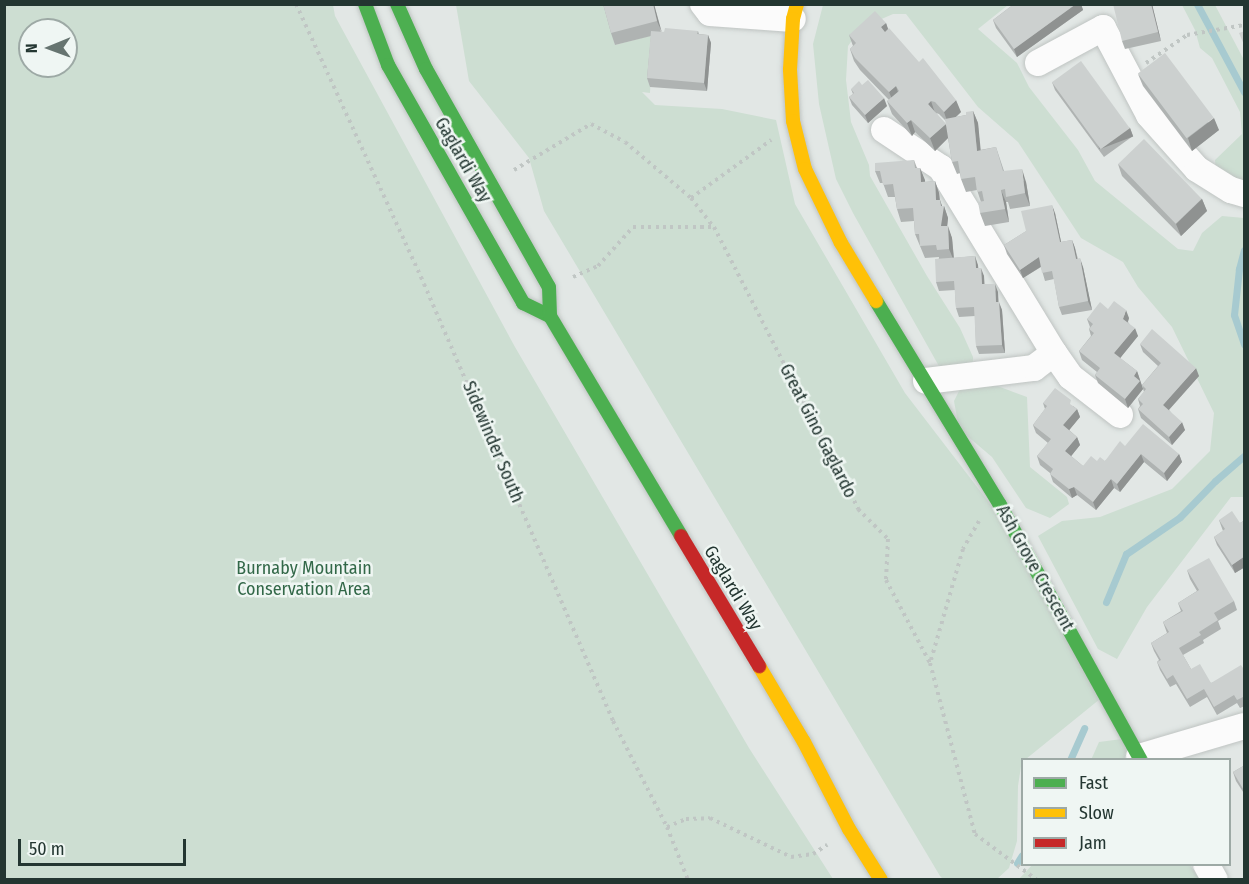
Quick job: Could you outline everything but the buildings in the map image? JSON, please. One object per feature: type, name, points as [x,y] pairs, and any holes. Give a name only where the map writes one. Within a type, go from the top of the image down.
[{"type":"main road","name":"Gaglardi Way","points":[[365,4],[388,64],[523,303],[550,316]]},
{"type":"main road","name":"Gaglardi Way","points":[[397,4],[426,69],[549,287],[550,316],[804,742],[849,829],[881,879]]},
{"type":"main road","name":"Ash Grove Crescent","points":[[795,12],[790,70],[796,132],[805,169],[841,243],[1000,505],[1140,758]]},
{"type":"street","points":[[704,4],[710,13],[795,12]]},
{"type":"street","points":[[1038,63],[1103,28],[1149,115],[1197,169],[1231,190],[1245,194]]},
{"type":"street","points":[[884,130],[941,168],[1071,377],[1120,415]]},
{"type":"street","points":[[926,381],[1034,368],[1054,353]]},
{"type":"street","name":"Ash Grove Crescent","points":[[1140,758],[1245,726]]},
{"type":"street","points":[[1207,866],[1215,879]]},
{"type":"path","name":"Sidewinder South","points":[[296,4],[424,284],[613,721],[667,827],[688,879]]},
{"type":"path","points":[[1128,75],[1187,35],[1245,25]]},
{"type":"path","name":"Great Gino Gaglardo","points":[[519,167],[591,124],[625,142],[691,198],[714,227],[858,509],[888,539],[886,580],[930,663],[975,834],[1036,879]]},
{"type":"path","points":[[691,198],[772,140],[796,132]]},
{"type":"path","points":[[549,287],[598,266],[633,227],[714,227]]},
{"type":"path","points":[[930,663],[963,549],[981,518],[1000,505]]},
{"type":"path","points":[[667,827],[686,819],[710,818],[791,857],[813,854],[849,829]]},
{"type":"green space","name":"Burnaby Mountain Conservation Area","points":[[5,4],[333,5],[335,16],[515,347],[749,748],[833,879],[5,879]]},
{"type":"green space","points":[[456,5],[604,5],[615,45],[653,35],[650,93],[642,92],[655,105],[722,109],[776,120],[795,204],[905,393],[1017,539],[1100,699],[1027,758],[1021,758],[1017,841],[1009,868],[997,879],[943,879],[940,876],[544,211],[529,158],[469,81]]},
{"type":"green space","points":[[823,5],[1008,5],[978,29],[1017,63],[1029,87],[1078,150],[1095,181],[1178,249],[1193,251],[1202,233],[1222,216],[1244,218],[1244,497],[1231,497],[1147,607],[1117,659],[1098,649],[1038,536],[1062,521],[1100,517],[1172,489],[1210,451],[1214,413],[1172,327],[1138,287],[1123,262],[1081,238],[1018,142],[978,107],[906,14],[893,14],[861,28],[848,46],[846,80],[851,122],[869,165],[870,176],[927,276],[960,328],[973,357],[973,364],[940,368],[836,179],[819,104],[813,44]]},
{"type":"green space","points":[[1182,5],[1215,5],[1244,60],[1244,190],[1218,190],[1215,160],[1242,134],[1240,112],[1212,58],[1200,48],[1195,30]]},
{"type":"green space","points":[[995,385],[1027,397],[1030,467],[1067,497],[1069,504],[1050,518],[1026,508],[992,457],[959,429],[954,401],[960,389]]},
{"type":"green space","points":[[1122,739],[1129,758],[1092,758],[1099,742]]},
{"type":"green space","points":[[1031,866],[1191,866],[1199,879],[1019,879]]},
{"type":"waterway","points":[[1197,4],[1244,92]]},
{"type":"waterway","points":[[1244,250],[1239,269],[1234,315],[1244,344]]},
{"type":"waterway","points":[[1106,602],[1126,554],[1180,517],[1215,481],[1244,456]]},
{"type":"waterway","points":[[1071,758],[1084,728]]},
{"type":"waterway","points":[[1017,863],[1021,857]]},
{"type":"traffic: fast","points":[[365,4],[388,65],[523,303],[550,316]]},
{"type":"traffic: fast","points":[[397,4],[426,69],[549,287],[550,316],[681,536]]},
{"type":"traffic: fast","points":[[876,301],[1000,505],[1140,758]]},
{"type":"traffic: slow","points":[[797,4],[793,19],[790,70],[793,121],[805,169],[841,243],[876,301]]},
{"type":"traffic: slow","points":[[759,666],[804,742],[849,829],[881,880]]},
{"type":"traffic: jam","points":[[681,536],[759,666]]}]
